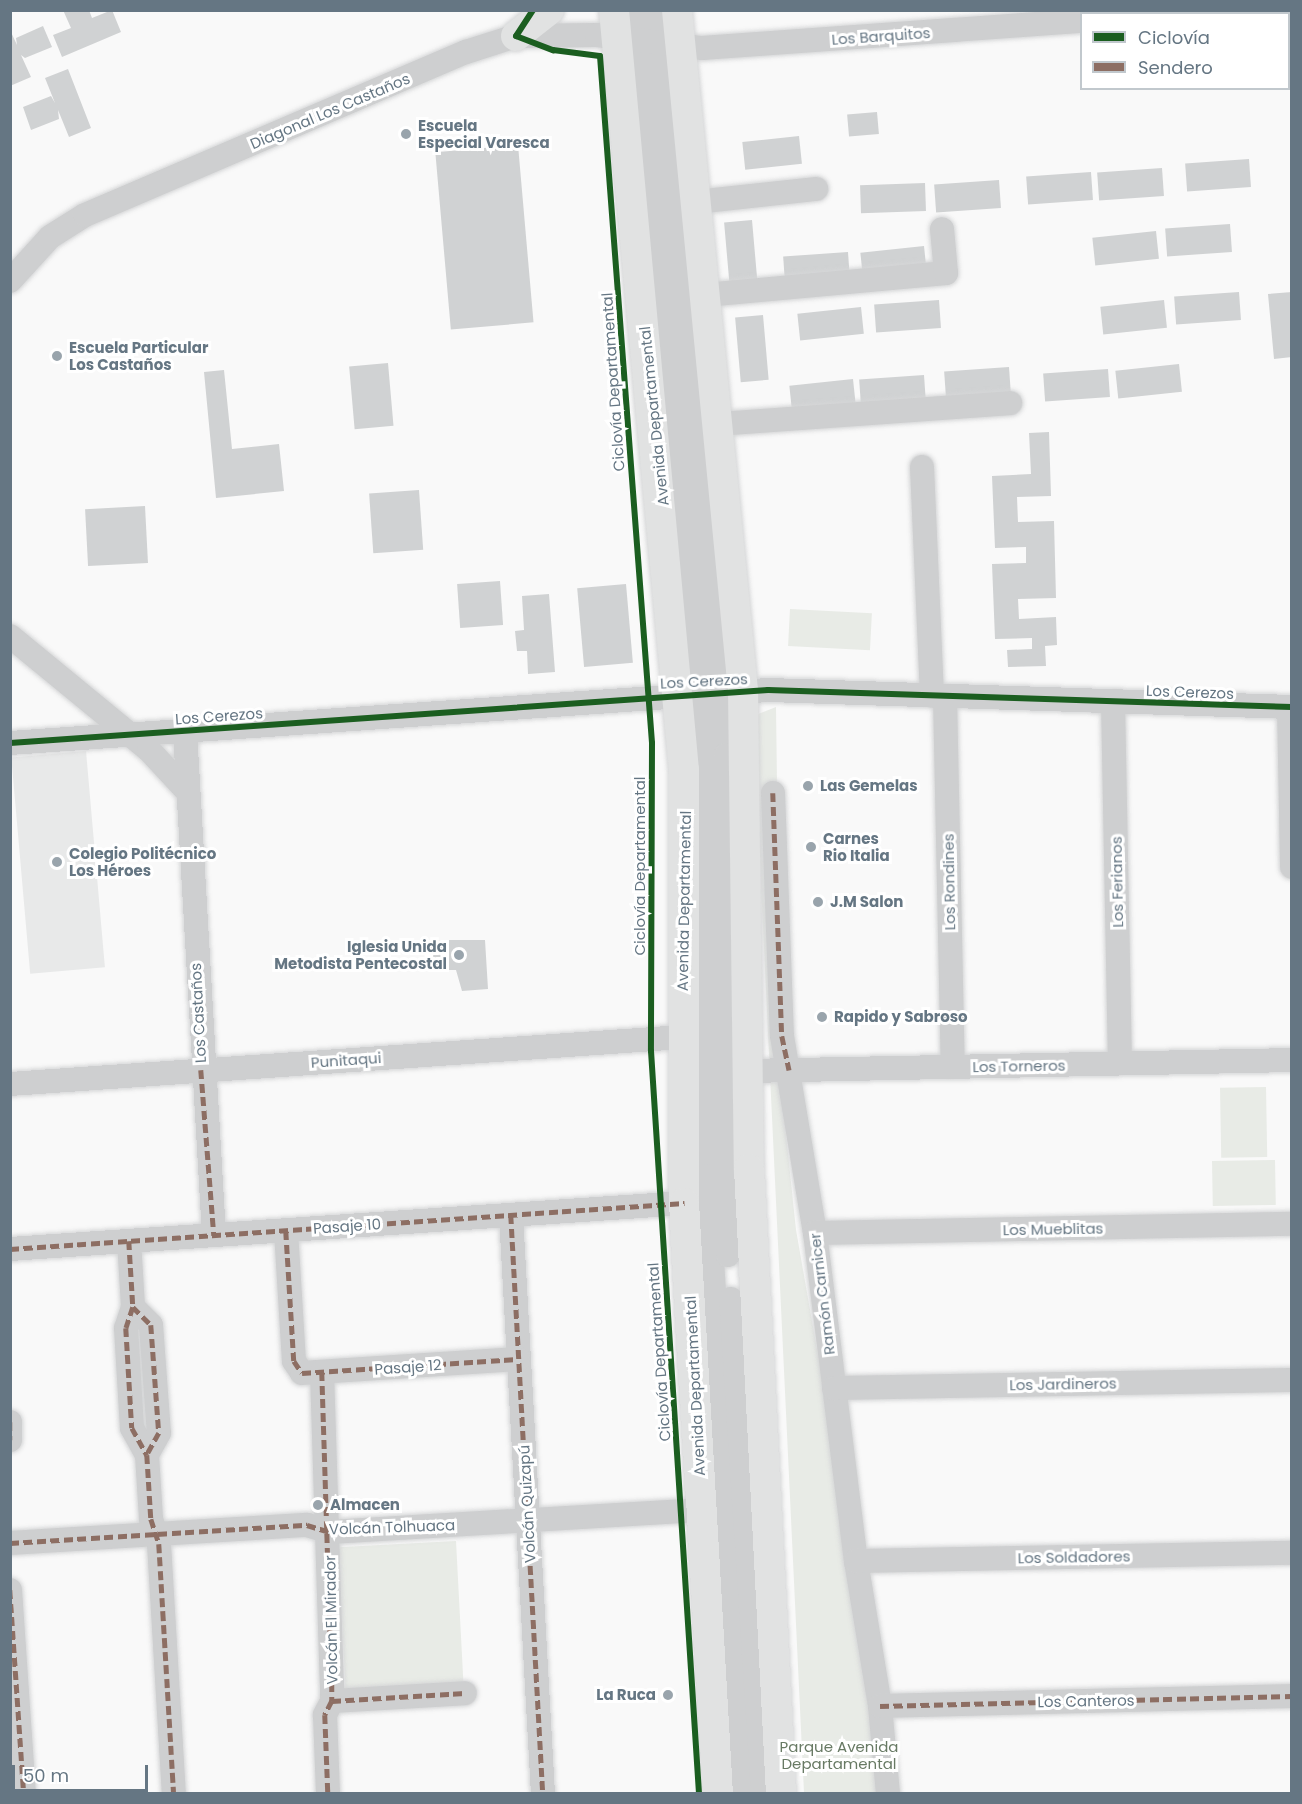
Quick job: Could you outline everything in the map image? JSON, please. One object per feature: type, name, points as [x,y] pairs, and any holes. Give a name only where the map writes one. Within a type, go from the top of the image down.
[{"type":"main road","points":[[516,36],[549,10]]},
{"type":"main road","name":"Avenida Departamental","points":[[642,35],[677,10]]},
{"type":"main road","name":"Avenida Departamental","points":[[642,35],[696,202],[718,424],[712,693],[687,876],[682,1037],[684,1203],[718,1794]]},
{"type":"main road","name":"Avenida Departamental","points":[[642,35],[656,443],[712,693],[749,900],[746,1071],[781,1794]]},
{"type":"street","points":[[635,10],[642,35],[712,693],[729,896],[724,1050],[728,1253],[762,1794]]},
{"type":"street","points":[[656,10],[642,35],[665,325],[712,693],[707,1176],[744,1794]]},
{"type":"street","name":"Los Barquitos","points":[[642,35],[711,48],[938,21],[1080,21]]},
{"type":"street","name":"Diagonal Los Castaños","points":[[10,281],[51,237],[85,215],[466,52],[516,36],[642,35]]},
{"type":"street","points":[[696,202],[816,189]]},
{"type":"street","points":[[705,295],[946,273],[942,229]]},
{"type":"street","points":[[656,443],[661,418],[659,363],[665,325]]},
{"type":"street","points":[[718,424],[1010,403]]},
{"type":"street","name":"Los Rondines","points":[[922,467],[938,696],[953,1067]]},
{"type":"street","points":[[10,636],[130,734],[187,791]]},
{"type":"street","name":"Los Cerezos","points":[[10,742],[712,693],[938,696],[1290,707]]},
{"type":"street","points":[[66,739],[83,727],[87,707],[83,697]]},
{"type":"street","name":"Los Ferianos","points":[[1113,701],[1120,1064]]},
{"type":"street","points":[[1290,707],[1292,867]]},
{"type":"street","name":"Los Castaños","points":[[185,731],[201,1070],[214,1235]]},
{"type":"street","name":"Ramón Carnicer","points":[[773,793],[782,1036],[815,1233],[856,1562],[880,1706],[888,1794]]},
{"type":"street","name":"Punitaqui","points":[[10,1084],[682,1037]]},
{"type":"street","name":"Los Torneros","points":[[746,1071],[1292,1060]]},
{"type":"street","name":"Pasaje 10","points":[[10,1249],[684,1203]]},
{"type":"street","name":"Volcán Quizapú","points":[[510,1215],[543,1794]]},
{"type":"street","name":"Los Mueblitas","points":[[815,1233],[1292,1224]]},
{"type":"street","name":"Pasaje 12","points":[[286,1230],[294,1361],[298,1370],[322,1372],[518,1359]]},
{"type":"street","points":[[129,1241],[133,1306],[151,1325],[159,1433],[147,1455],[156,1534],[174,1794]]},
{"type":"street","name":"Volcán El Mirador","points":[[322,1372],[330,1532],[332,1701],[325,1715],[328,1794]]},
{"type":"street","name":"Los Jardineros","points":[[834,1388],[1292,1380]]},
{"type":"street","points":[[10,1422],[10,1440]]},
{"type":"street","name":"Volcán Tolhuaca","points":[[10,1543],[307,1525],[330,1532],[702,1510]]},
{"type":"street","name":"Los Soldadores","points":[[856,1562],[1292,1553]]},
{"type":"street","points":[[10,1590],[24,1794]]},
{"type":"street","points":[[332,1701],[465,1693]]},
{"type":"street","name":"Los Canteros","points":[[880,1706],[1292,1696]]},
{"type":"shaded area","name":"Colegio Politécnico Los Héroes","points":[[86,751],[105,967],[30,974],[11,758]]},
{"type":"green space","points":[[790,609],[872,613],[870,650],[788,646]]},
{"type":"green space","name":"Parque Avenida Departamental","points":[[776,707],[781,1087],[796,1230],[825,1395],[880,1793],[804,1793],[753,716]]},
{"type":"green space","points":[[1266,1087],[1267,1157],[1221,1158],[1220,1088]]},
{"type":"green space","points":[[1275,1160],[1276,1205],[1213,1206],[1212,1161]]},
{"type":"green space","points":[[456,1541],[463,1684],[346,1690],[338,1547]]},
{"type":"building","points":[[63,10],[89,10],[92,18],[112,10],[121,32],[62,57],[53,35],[71,28]]},
{"type":"building","points":[[43,26],[52,47],[25,58],[21,55],[31,77],[10,86],[10,30],[17,45],[16,38]]},
{"type":"building","points":[[68,69],[91,128],[69,137],[58,110],[59,119],[31,130],[23,107],[51,96],[55,103],[45,78]]},
{"type":"building","points":[[877,112],[879,134],[849,137],[847,115]]},
{"type":"building","points":[[799,136],[802,164],[745,170],[742,142]]},
{"type":"building","points":[[518,145],[534,322],[451,330],[435,152]]},
{"type":"building","points":[[1249,159],[1251,187],[1187,191],[1185,163]]},
{"type":"building","points":[[1162,168],[1164,196],[1099,200],[1097,173]]},
{"type":"building","points":[[1091,172],[1093,200],[1028,204],[1026,177]]},
{"type":"building","points":[[999,180],[1001,208],[936,212],[934,185]]},
{"type":"building","points":[[925,183],[926,211],[861,213],[860,185]]},
{"type":"building","points":[[752,220],[758,285],[730,287],[724,222]]},
{"type":"building","points":[[1230,224],[1232,252],[1167,256],[1165,229]]},
{"type":"building","points":[[1156,231],[1159,259],[1095,266],[1092,238]]},
{"type":"building","points":[[924,246],[927,274],[863,281],[860,253]]},
{"type":"building","points":[[848,252],[850,280],[785,284],[783,257]]},
{"type":"building","points":[[1239,292],[1241,320],[1176,324],[1174,297]]},
{"type":"building","points":[[1292,292],[1292,357],[1274,359],[1268,294]]},
{"type":"building","points":[[939,300],[941,328],[876,332],[874,305]]},
{"type":"building","points":[[1164,300],[1167,328],[1103,335],[1100,307]]},
{"type":"building","points":[[861,307],[864,334],[800,341],[797,314]]},
{"type":"building","points":[[763,315],[769,380],[741,382],[735,317]]},
{"type":"building","points":[[388,363],[393,426],[355,429],[349,366]]},
{"type":"building","points":[[1179,364],[1182,392],[1118,399],[1115,371]]},
{"type":"building","points":[[1009,367],[1011,394],[946,398],[944,372]]},
{"type":"building","points":[[1108,369],[1110,397],[1045,401],[1043,374]]},
{"type":"building","points":[[224,370],[232,449],[279,444],[284,491],[216,498],[204,372]]},
{"type":"building","points":[[924,375],[926,402],[861,406],[859,380]]},
{"type":"building","points":[[853,379],[856,407],[792,414],[789,386]]},
{"type":"building","points":[[1049,432],[1051,496],[1017,497],[1018,522],[1054,521],[1056,598],[1018,599],[1019,619],[1056,617],[1057,645],[1045,646],[1046,666],[1008,667],[1007,650],[1032,649],[1032,638],[995,639],[992,564],[1026,563],[1026,547],[995,548],[992,476],[1031,474],[1029,433]]},
{"type":"building","points":[[419,490],[423,550],[373,553],[369,493]]},
{"type":"building","points":[[145,506],[148,563],[88,566],[85,509]]},
{"type":"building","points":[[500,581],[503,625],[460,628],[457,584]]},
{"type":"building","points":[[626,584],[633,663],[584,667],[577,588]]},
{"type":"building","points":[[549,594],[555,672],[528,674],[527,651],[517,651],[515,631],[524,630],[522,596]]},
{"type":"building","name":"Iglesia Unida Metodista Pentecostal","points":[[431,940],[485,940],[488,989],[462,991],[456,970],[432,970]]},
{"type":"marked path","points":[[773,793],[782,1036],[789,1070]]},
{"type":"marked path","points":[[201,1070],[214,1235]]},
{"type":"marked path","points":[[10,1249],[684,1203]]},
{"type":"marked path","points":[[511,1215],[543,1794]]},
{"type":"marked path","points":[[286,1231],[294,1361],[302,1373],[518,1359]]},
{"type":"marked path","points":[[129,1241],[133,1307],[151,1325],[159,1433],[147,1455],[151,1519],[159,1544],[174,1794]]},
{"type":"marked path","points":[[133,1307],[126,1328],[132,1428],[147,1455]]},
{"type":"marked path","points":[[322,1372],[332,1683],[332,1701],[325,1715],[328,1794]]},
{"type":"marked path","points":[[10,1422],[10,1440]]},
{"type":"marked path","points":[[10,1543],[307,1525],[330,1532]]},
{"type":"marked path","points":[[10,1590],[24,1794]]},
{"type":"marked path","points":[[332,1701],[465,1693]]},
{"type":"marked path","points":[[880,1706],[1292,1696]]},
{"type":"cycle path","name":"Ciclovía Departamental","points":[[533,10],[516,36],[553,50],[600,56],[652,743],[651,1051],[699,1794]]},
{"type":"cycle path","points":[[10,743],[768,690],[1292,707]]},
{"type":"place","name":"Escuela Especial Varesca","points":[[406,134]]},
{"type":"place","name":"Escuela Particular Los Castaños","points":[[57,356]]},
{"type":"place","name":"Las Gemelas","points":[[808,786]]},
{"type":"place","name":"Carnes Rio Italia","points":[[811,847]]},
{"type":"place","name":"Colegio Politécnico Los Héroes","points":[[57,862]]},
{"type":"place","name":"J.M Salon","points":[[818,902]]},
{"type":"place","name":"Iglesia Unida Metodista Pentecostal","points":[[459,955]]},
{"type":"place","name":"Rapido y Sabroso","points":[[822,1017]]},
{"type":"place","name":"Almacen","points":[[318,1505]]},
{"type":"place","name":"La Ruca","points":[[668,1695]]}]
